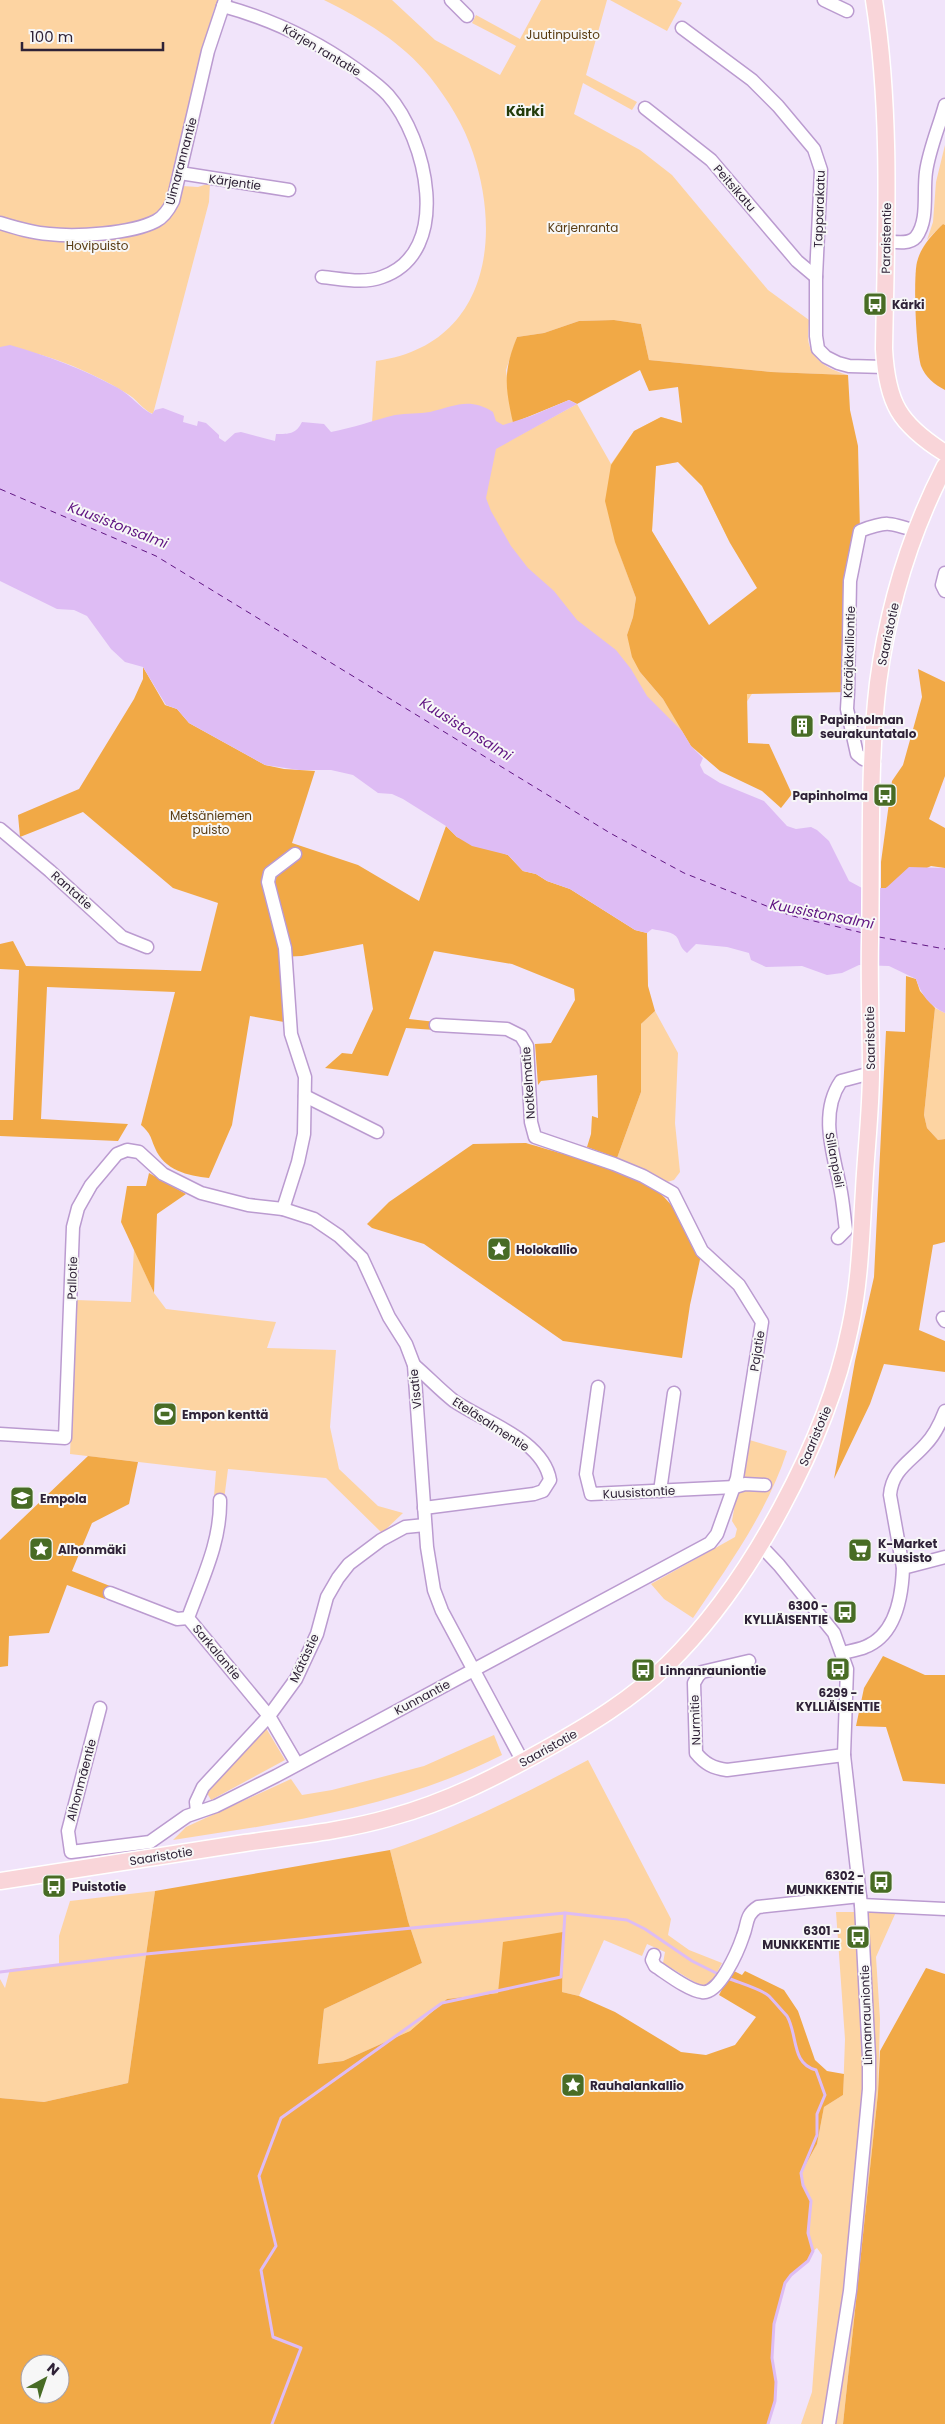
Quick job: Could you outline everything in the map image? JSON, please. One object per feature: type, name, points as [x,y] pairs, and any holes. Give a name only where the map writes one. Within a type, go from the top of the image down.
[{"type":"main road","name":"Paraistentie","points":[[874,0],[881,67],[886,162],[886,379],[900,415],[914,432],[945,453]]},
{"type":"main road","name":"Saaristotie","points":[[0,1881],[356,1826],[451,1798],[523,1762],[584,1728],[629,1696],[668,1664],[706,1620],[759,1544],[807,1457],[830,1402],[851,1326],[862,1239],[871,1073],[869,998],[874,761],[881,664],[902,572],[915,531],[945,466]]},
{"type":"street","points":[[451,0],[467,16]]},
{"type":"street","points":[[824,0],[847,11]]},
{"type":"street","name":"Uimarannantie","points":[[0,223],[48,234],[109,233],[156,221],[169,209],[180,173],[208,51],[224,3]]},
{"type":"street","name":"Kärjen rantatie","points":[[224,3],[276,23],[340,58],[366,77],[388,95],[397,107],[418,148],[425,177],[427,211],[424,233],[409,259],[394,272],[372,280],[322,277]]},
{"type":"street","name":"Tapparakatu","points":[[682,28],[752,80],[778,106],[814,149],[821,170],[816,277],[816,336],[818,349],[826,357],[849,366],[885,366]]},
{"type":"street","points":[[886,241],[908,242],[915,238],[920,229],[923,218],[926,173],[945,105]]},
{"type":"street","name":"Peitsikatu","points":[[645,108],[698,148],[716,166],[797,261],[816,277]]},
{"type":"street","name":"Kärjentie","points":[[180,173],[289,190]]},
{"type":"street","name":"Käräjäkalliontie","points":[[874,761],[863,759],[857,754],[847,709],[850,581],[860,532],[880,524],[892,523],[915,531]]},
{"type":"street","points":[[945,572],[942,585],[945,591]]},
{"type":"street","name":"Rantatie","points":[[0,829],[50,870],[122,937],[146,947]]},
{"type":"street","points":[[283,1209],[298,1162],[304,1134],[305,1077],[291,1034],[285,948],[268,882],[270,873],[295,854]]},
{"type":"street","name":"Notkelmatie","points":[[436,1025],[516,1032],[527,1046],[530,1122],[535,1138],[614,1164],[664,1187]]},
{"type":"street","name":"Sillanpieli","points":[[838,1238],[846,1230],[841,1190],[828,1130],[829,1112],[837,1087],[841,1081],[871,1073]]},
{"type":"street","points":[[305,1096],[377,1132]]},
{"type":"street","name":"Pallotie","points":[[0,1434],[65,1438],[73,1227],[78,1208],[103,1169],[117,1154],[127,1150],[139,1152]]},
{"type":"street","name":"Visatie","points":[[139,1152],[162,1174],[201,1193],[257,1207],[283,1209],[327,1226],[362,1258],[389,1318],[406,1344],[414,1364],[425,1525],[434,1590],[442,1612],[523,1762]]},
{"type":"street","name":"Pajatie","points":[[664,1187],[673,1193],[702,1251],[739,1285],[762,1322],[734,1488]]},
{"type":"street","name":"Eteläsalmentie","points":[[414,1364],[453,1400],[485,1417],[540,1456],[548,1469],[550,1480],[543,1491],[534,1494],[424,1508]]},
{"type":"street","name":"Kuusistontie","points":[[598,1387],[586,1474],[590,1494],[734,1488],[745,1484],[765,1485]]},
{"type":"street","points":[[660,1491],[674,1393]]},
{"type":"street","points":[[842,1653],[865,1648],[882,1636],[897,1610],[901,1598],[904,1568],[890,1495],[891,1485],[898,1471],[933,1436],[945,1411]]},
{"type":"street","name":"Kunnantie","points":[[71,1852],[150,1842],[187,1816],[216,1806],[297,1764],[710,1542],[717,1534],[734,1488]]},
{"type":"street","name":"Sarkalantie","points":[[220,1500],[220,1521],[214,1549],[188,1618],[269,1716],[297,1764]]},
{"type":"street","name":"Mätästie","points":[[197,1812],[196,1802],[203,1787],[269,1716],[296,1678],[307,1657],[327,1597],[349,1564],[381,1540],[405,1527],[425,1525]]},
{"type":"street","name":"Linnanrauniontie","points":[[759,1544],[829,1627],[842,1653],[848,1685],[844,1754],[861,1900],[868,2036],[868,2089],[850,2291],[829,2424]]},
{"type":"street","points":[[904,1568],[945,1558]]},
{"type":"street","points":[[110,1593],[177,1619],[188,1618]]},
{"type":"street","name":"Nurmitie","points":[[749,1661],[702,1672],[694,1683],[696,1753],[701,1759],[714,1768],[727,1770],[844,1754]]},
{"type":"street","name":"Alhonmäentie","points":[[71,1852],[68,1831],[100,1708]]},
{"type":"street","points":[[654,1955],[652,1960],[655,1966],[694,1990],[709,1992],[719,1983],[736,1951],[743,1937],[748,1916],[758,1908],[861,1900],[945,1909]]},
{"type":"green space","name":"Hovipuisto","points":[[0,0],[218,0],[213,12],[182,186],[198,187],[210,183],[209,202],[153,414],[130,395],[81,369],[49,357],[0,347]]},
{"type":"green space","name":"Kärjenranta","points":[[324,0],[392,0],[435,40],[500,75],[516,46],[472,23],[476,15],[520,39],[541,0],[607,0],[586,75],[637,102],[632,110],[583,83],[574,114],[640,150],[672,175],[768,290],[809,320],[808,341],[811,350],[819,360],[830,368],[848,375],[771,372],[649,360],[641,324],[614,320],[579,321],[544,333],[517,337],[506,370],[513,423],[467,449],[365,425],[372,423],[376,361],[413,351],[441,335],[463,312],[477,285],[484,254],[486,221],[482,187],[473,153],[455,113],[437,86],[419,64],[382,33]]},
{"type":"green space","name":"Juutinpuisto","points":[[610,0],[677,0],[682,3],[667,31]]},
{"type":"green space","points":[[945,145],[945,225],[943,224],[927,240],[933,222],[936,182]]},
{"type":"green space","points":[[943,224],[945,225],[945,390],[925,374],[921,366],[916,331],[915,298],[916,271],[919,256],[927,241]]},
{"type":"green space","points":[[614,320],[641,324],[649,360],[771,372],[848,375],[850,410],[858,446],[860,531],[848,692],[747,694],[748,743],[769,744],[792,794],[781,808],[762,791],[720,771],[691,746],[663,699],[640,672],[632,657],[627,635],[633,617],[636,598],[615,542],[605,501],[611,465],[634,431],[661,417],[682,423],[678,387],[649,391],[640,370],[577,404],[569,400],[513,423],[508,399],[507,370],[517,337],[544,333],[579,321]],"holes":[[[678,462],[702,486],[730,543],[757,588],[709,625],[652,531],[656,466]]]},
{"type":"green space","points":[[577,404],[611,464],[634,431],[661,417],[690,425],[730,543],[702,486],[678,462],[656,466],[652,531],[708,625],[787,641],[738,715],[619,552],[636,598],[633,617],[627,635],[640,672],[663,699],[695,750],[389,535],[496,448]]},
{"type":"green space","name":"Metsäniemen puisto","points":[[143,667],[165,705],[177,709],[189,723],[265,765],[284,769],[315,771],[292,843],[358,865],[419,901],[446,826],[457,837],[508,855],[523,871],[536,874],[547,881],[570,889],[635,930],[647,933],[648,986],[655,1011],[641,1024],[641,1092],[617,1158],[587,1147],[591,1134],[592,1116],[598,1118],[597,1075],[541,1081],[538,1085],[535,1044],[551,1043],[575,1000],[574,989],[512,964],[434,951],[409,1019],[436,1022],[435,1030],[406,1028],[388,1076],[325,1068],[342,1053],[352,1054],[373,1009],[363,944],[302,956],[279,957],[284,1022],[250,1016],[232,1125],[209,1178],[193,1176],[164,1162],[159,1156],[150,1135],[141,1125],[175,992],[47,987],[41,1119],[128,1124],[118,1141],[0,1136],[0,1120],[13,1120],[19,970],[0,969],[0,944],[13,941],[26,966],[201,971],[218,903],[173,888],[83,812],[20,837],[18,815],[79,789],[134,699],[143,679]]},
{"type":"green space","points":[[918,669],[945,682],[945,776],[929,819],[945,828],[945,868],[931,866],[886,888],[881,888],[881,862],[892,781],[903,765],[922,697]]},
{"type":"green space","points":[[906,976],[916,979],[920,991],[935,1008],[924,1115],[927,1128],[938,1140],[945,1139],[945,1242],[933,1245],[919,1330],[945,1341],[945,1372],[884,1364],[870,1404],[834,1479],[855,1361],[874,1277],[886,1031],[905,1032]]},
{"type":"green space","points":[[935,1008],[945,1013],[945,1139],[938,1140],[927,1128],[924,1115]]},
{"type":"green space","points":[[655,1011],[678,1053],[675,1123],[680,1172],[674,1180],[667,1182],[617,1158],[641,1092],[641,1024]]},
{"type":"green space","points":[[526,1143],[599,1165],[638,1180],[653,1188],[675,1210],[701,1255],[690,1305],[682,1358],[563,1341],[424,1244],[372,1228],[367,1224],[389,1202],[473,1144]]},
{"type":"green space","points":[[149,1173],[186,1194],[157,1214],[154,1293],[121,1222],[127,1186],[146,1186]]},
{"type":"green space","points":[[134,1249],[154,1293],[166,1309],[276,1322],[267,1348],[336,1350],[330,1427],[339,1469],[378,1506],[403,1513],[382,1533],[326,1478],[228,1469],[224,1500],[214,1496],[216,1471],[70,1454],[76,1300],[131,1302]]},
{"type":"green space","points":[[746,1439],[787,1451],[779,1473],[758,1516],[693,1618],[664,1599],[651,1584],[735,1537],[737,1529],[732,1521]]},
{"type":"green space","points":[[88,1456],[138,1462],[129,1504],[92,1523],[72,1571],[110,1586],[105,1599],[67,1585],[49,1633],[9,1636],[8,1666],[0,1667],[0,1540]]},
{"type":"green space","points":[[883,1656],[925,1675],[945,1675],[945,1784],[903,1781],[886,1727],[856,1726],[864,1688]]},
{"type":"green space","points":[[266,1728],[285,1760],[211,1800],[207,1793]]},
{"type":"green space","points":[[494,1735],[502,1755],[463,1773],[423,1788],[341,1811],[173,1840],[186,1827],[291,1779],[302,1795],[332,1790],[424,1766]]},
{"type":"green space","points":[[588,1760],[671,1919],[668,1935],[689,1950],[722,1963],[711,1984],[701,1986],[663,1963],[665,1952],[647,1944],[642,1956],[604,1940],[579,1996],[562,1992],[498,1993],[447,1999],[410,2031],[343,2061],[318,2064],[324,2009],[422,1963],[408,1921],[390,1850],[441,1831],[491,1809]]},
{"type":"green space","points":[[390,1850],[408,1921],[422,1963],[324,2009],[318,2064],[343,2061],[410,2031],[447,1999],[498,1993],[503,1942],[563,1932],[562,1992],[579,1996],[615,2012],[681,2052],[706,2055],[735,2045],[756,2017],[719,1995],[732,1970],[742,1975],[745,1971],[784,1990],[798,2011],[815,2060],[827,2071],[844,2074],[843,2095],[824,2107],[817,2144],[801,2173],[803,2185],[811,2201],[808,2233],[813,2251],[808,2261],[791,2275],[785,2283],[774,2324],[772,2358],[776,2382],[775,2401],[768,2424],[0,2424],[0,2098],[44,2102],[128,2083],[155,1891]]},
{"type":"green space","points":[[155,1891],[128,2083],[44,2102],[0,2098],[0,1979],[5,1988],[10,1969],[59,1964],[59,1936],[70,1901]]},
{"type":"green space","points":[[836,1912],[896,1912],[876,1957],[880,2019],[878,2093],[843,2424],[801,2424],[812,2392],[822,2255],[817,2248],[813,2251],[808,2233],[811,2201],[803,2185],[801,2173],[817,2144],[824,2107],[843,2095],[845,2039]]},
{"type":"green space","points":[[926,1968],[945,1974],[945,2424],[843,2424],[878,2093],[880,2051]]},
{"type":"water","name":"Kuusistonsalmi","points":[[10,345],[37,353],[105,381],[123,391],[152,414],[155,410],[163,408],[184,416],[183,422],[197,426],[198,421],[206,423],[225,442],[235,433],[241,432],[275,441],[276,434],[292,432],[302,422],[324,424],[331,432],[395,415],[430,412],[462,404],[484,407],[493,412],[496,421],[503,425],[531,416],[569,400],[577,404],[496,449],[486,498],[491,511],[511,546],[528,568],[554,591],[577,620],[616,650],[631,669],[647,696],[682,731],[691,746],[703,758],[700,765],[704,773],[720,783],[764,801],[787,826],[796,829],[811,827],[817,830],[829,841],[849,881],[862,888],[886,888],[909,867],[945,868],[945,1013],[927,999],[916,979],[889,966],[859,965],[842,973],[827,975],[802,966],[766,967],[751,960],[749,953],[727,947],[696,944],[687,953],[673,934],[652,929],[647,933],[635,930],[570,889],[547,881],[536,874],[523,871],[508,855],[472,846],[457,837],[446,826],[403,799],[392,794],[378,793],[353,775],[331,770],[299,770],[265,765],[189,723],[177,709],[166,705],[143,667],[125,662],[111,649],[87,616],[74,610],[57,609],[0,581],[0,347]]},
{"type":"waterway","points":[[0,1972],[146,1954],[565,1913],[627,1920],[645,1929],[692,1961],[718,1974]]},
{"type":"waterway","points":[[272,2424],[301,2348],[273,2337],[261,2270],[276,2246],[259,2176],[281,2118],[442,2003],[561,1977],[565,1913]]},
{"type":"waterway","points":[[730,1979],[766,1994],[787,2016],[802,2062],[816,2070],[825,2095],[817,2114],[817,2135],[801,2173],[803,2185],[811,2201],[808,2233],[813,2251],[808,2261],[791,2275],[785,2283],[774,2324],[772,2358],[776,2382],[775,2401],[768,2424]]},
{"type":"ferry route","points":[[0,489],[156,556],[610,833],[684,873],[789,915],[863,933]]},
{"type":"ferry route","points":[[879,937],[945,949]]},
{"type":"place","name":"Kärki","points":[[875,304]]},
{"type":"place","name":"Papinholman seurakuntatalo","points":[[802,726]]},
{"type":"place","name":"Papinholma","points":[[885,795]]},
{"type":"place","name":"Holokallio","points":[[499,1249]]},
{"type":"place","name":"Empon kenttä","points":[[165,1414]]},
{"type":"place","name":"Empola","points":[[22,1498]]},
{"type":"place","name":"Alhonmäki","points":[[41,1549]]},
{"type":"place","name":"K-Market Kuusisto","points":[[860,1550]]},
{"type":"place","name":"6300 - KYLLIÄISENTIE","points":[[845,1612]]},
{"type":"place","name":"6299 - KYLLIÄISENTIE","points":[[838,1669]]},
{"type":"place","name":"Linnanrauniontie","points":[[643,1670]]},
{"type":"place","name":"6302 - MUNKKENTIE","points":[[881,1882]]},
{"type":"place","name":"Puistotie","points":[[54,1886]]},
{"type":"place","name":"6301 - MUNKKENTIE","points":[[858,1937]]},
{"type":"place","name":"Rauhalankallio","points":[[573,2085]]},
{"type":"district","name":"Kärki","points":[[525,111]]}]
